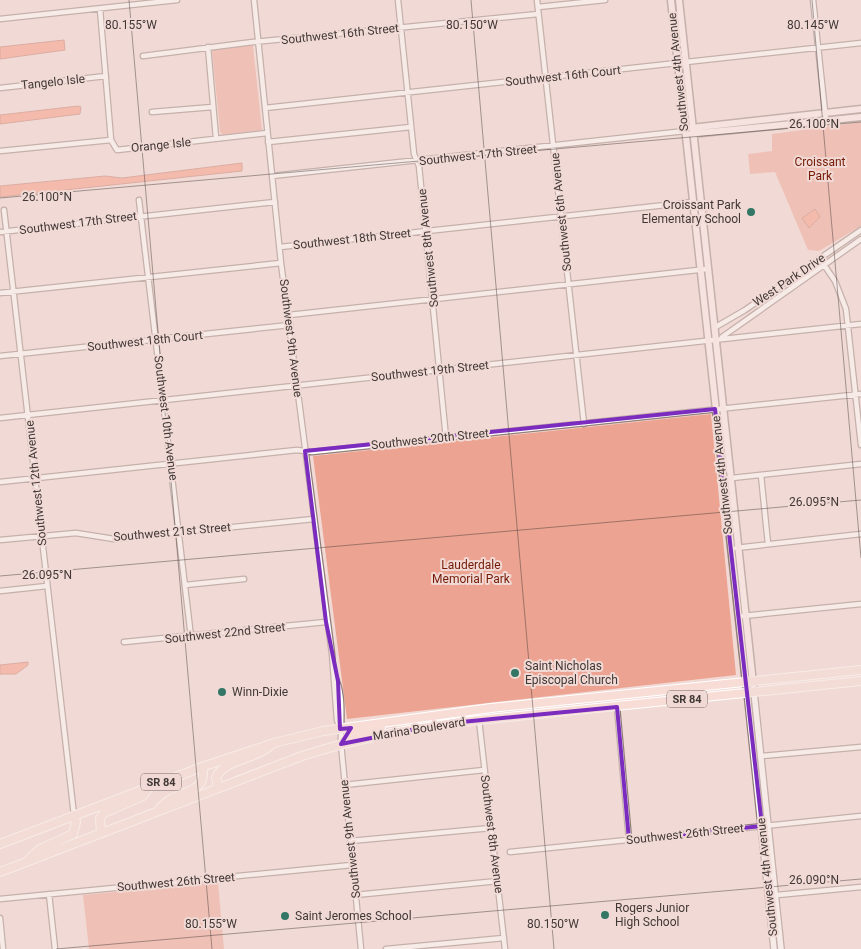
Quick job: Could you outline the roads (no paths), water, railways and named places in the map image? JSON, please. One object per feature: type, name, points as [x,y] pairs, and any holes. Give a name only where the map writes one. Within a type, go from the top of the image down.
[{"type":"main road","name":"Southwest 4th Avenue","points":[[671,0],[692,202],[714,328],[718,338],[723,408],[746,616],[751,692]]},
{"type":"main road","name":"Southwest 4th Avenue","points":[[679,0],[694,135],[708,340],[715,410],[738,617],[750,682]]},
{"type":"main road","name":"Southwest 17th Street","points":[[685,131],[693,127],[861,109]]},
{"type":"main road","points":[[685,131],[694,135],[861,117]]},
{"type":"main road","name":"Marina Boulevard","points":[[0,844],[202,767],[274,743],[340,728],[389,723],[490,708],[861,670]]},
{"type":"main road","name":"Marina Boulevard","points":[[0,872],[302,756],[341,744],[404,731],[479,720],[861,681]]},
{"type":"main road","points":[[479,720],[490,708]]},
{"type":"main road","points":[[341,744],[349,736],[379,729],[389,723]]},
{"type":"main road","points":[[219,788],[216,778],[222,768],[263,753],[274,743]]},
{"type":"main road","points":[[156,812],[169,800],[196,789],[202,784],[204,774],[202,767]]},
{"type":"main road","points":[[101,833],[100,818],[104,813],[143,796],[149,787]]},
{"type":"main road","points":[[25,862],[40,849],[72,834],[76,822],[74,816]]},
{"type":"street","points":[[0,20],[176,0]]},
{"type":"street","name":"Southwest 9th Avenue","points":[[254,0],[281,263],[334,676],[332,682],[333,693],[340,728],[360,949]]},
{"type":"street","name":"Southwest 8th Avenue","points":[[398,0],[414,154],[417,161],[426,231],[446,438]]},
{"type":"street","name":"Southwest 6th Avenue","points":[[537,0],[584,424]]},
{"type":"street","points":[[538,7],[606,0]]},
{"type":"street","points":[[813,0],[826,121]]},
{"type":"street","points":[[100,9],[111,140]]},
{"type":"street","name":"Southwest 16th Street","points":[[143,56],[258,42],[538,14]]},
{"type":"street","name":"Southwest 16th Court","points":[[264,108],[861,43]]},
{"type":"street","points":[[208,48],[216,138]]},
{"type":"street","name":"Tangelo Isle","points":[[0,88],[106,76]]},
{"type":"street","points":[[152,112],[213,106]]},
{"type":"street","points":[[268,142],[411,127]]},
{"type":"street","name":"Southwest 17th Street","points":[[272,176],[553,147],[685,131]]},
{"type":"street","name":"Orange Isle","points":[[0,151],[111,140],[116,150],[267,133]]},
{"type":"street","name":"Southwest 10th Avenue","points":[[139,200],[172,464],[191,637]]},
{"type":"street","name":"Southwest 17th Street","points":[[0,232],[274,202]]},
{"type":"street","name":"Southwest 18th Street","points":[[280,247],[692,202]]},
{"type":"street","name":"Southwest 12th Avenue","points":[[4,210],[74,816]]},
{"type":"street","name":"West Park Drive","points":[[714,328],[861,230]]},
{"type":"street","name":"West Park Drive","points":[[718,338],[861,239]]},
{"type":"street","points":[[820,259],[841,294],[848,325],[858,394],[861,445]]},
{"type":"street","name":"Southwest 18th Street","points":[[0,293],[281,263]]},
{"type":"street","points":[[289,315],[704,269]]},
{"type":"street","name":"Southwest 19th Street","points":[[0,418],[718,338],[861,324]]},
{"type":"street","name":"Southwest 18th Court","points":[[0,356],[290,325]]},
{"type":"street","name":"Southwest 20th Street","points":[[0,482],[297,450],[305,451],[584,424],[858,394]]},
{"type":"street","points":[[723,479],[861,464]]},
{"type":"street","points":[[761,475],[768,544]]},
{"type":"street","name":"Southwest 21st Street","points":[[0,540],[76,533],[114,539],[314,519]]},
{"type":"street","points":[[730,548],[861,534]]},
{"type":"street","points":[[185,585],[244,579]]},
{"type":"street","points":[[0,592],[47,586]]},
{"type":"street","points":[[738,617],[861,604]]},
{"type":"street","name":"Southwest 22nd Street","points":[[124,642],[191,637],[326,622]]},
{"type":"street","name":"Southwest 4th Avenue","points":[[751,692],[762,756],[781,949]]},
{"type":"street","name":"Southwest 4th Avenue","points":[[751,692],[774,949]]},
{"type":"street","points":[[616,707],[629,840]]},
{"type":"street","name":"Southwest 8th Avenue","points":[[479,720],[505,949]]},
{"type":"street","points":[[762,756],[861,747]]},
{"type":"street","points":[[344,785],[484,770]]},
{"type":"street","name":"Southwest 26th Street","points":[[510,852],[861,816]]},
{"type":"street","points":[[350,841],[491,828]]},
{"type":"street","name":"Southwest 26th Street","points":[[0,899],[352,865]]},
{"type":"street","points":[[355,895],[498,881]]},
{"type":"street","points":[[777,895],[861,886]]},
{"type":"street","points":[[49,894],[55,949]]},
{"type":"street","points":[[0,918],[3,949]]},
{"type":"street","points":[[386,949],[504,938]]},
{"type":"place","name":"Croissant Park Elementary School","points":[[751,212]]},
{"type":"place","name":"Saint Nicholas Episcopal Church","points":[[515,673]]},
{"type":"place","name":"Winn-Dixie","points":[[222,692]]},
{"type":"place","name":"Rogers Junior High School","points":[[605,915]]},
{"type":"place","name":"Saint Jeromes School","points":[[285,916]]},
{"type":"park label","name":"Croissant Park","points":[[820,169]]},
{"type":"park label","name":"Lauderdale Memorial Park","points":[[471,572]]}]
